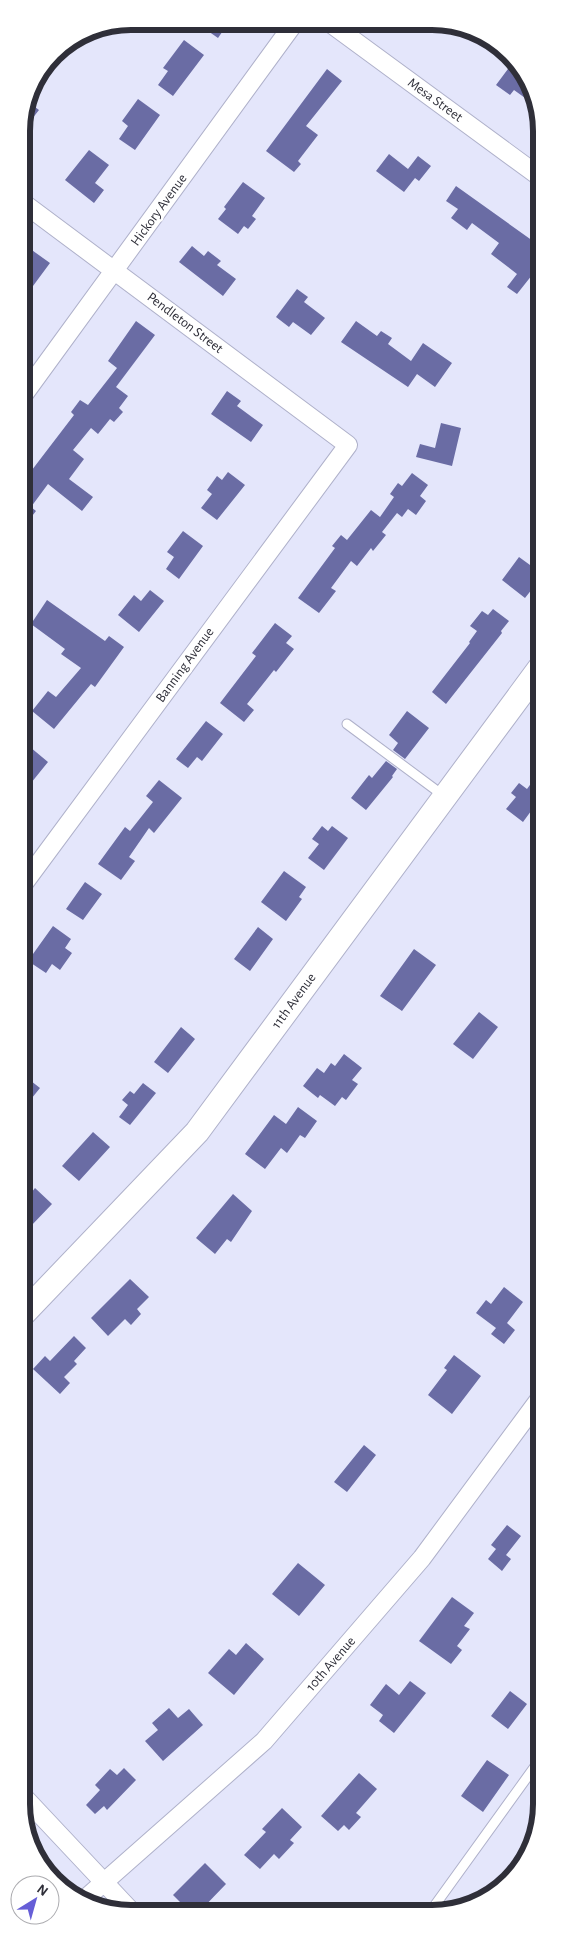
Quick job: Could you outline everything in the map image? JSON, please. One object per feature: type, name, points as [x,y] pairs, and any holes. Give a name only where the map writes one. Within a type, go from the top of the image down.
[{"type":"main road","name":"11th Avenue","points":[[30,1307],[197,1132],[533,677]]},
{"type":"street","name":"Hickory Avenue","points":[[30,386],[290,30]]},
{"type":"street","name":"Mesa Street","points":[[340,30],[533,172]]},
{"type":"street","name":"Pendleton Street","points":[[30,208],[348,445]]},
{"type":"street","name":"Banning Avenue","points":[[30,875],[348,445]]},
{"type":"street","name":"10th Avenue","points":[[88,1896],[264,1741],[422,1558],[533,1408]]},
{"type":"street","points":[[30,1803],[126,1905]]},
{"type":"lane","points":[[347,724],[444,796]]},
{"type":"lane","points":[[435,1905],[533,1770]]},
{"type":"building","points":[[206,30],[224,30],[218,38]]},
{"type":"building","points":[[184,40],[204,55],[173,96],[158,85],[168,71],[163,68]]},
{"type":"building","points":[[510,66],[523,86],[529,100],[514,90],[510,95],[496,85]]},
{"type":"building","points":[[327,69],[342,81],[306,126],[318,135],[298,161],[301,164],[294,172],[266,151]]},
{"type":"building","points":[[138,99],[160,115],[135,150],[119,139],[128,126],[122,121]]},
{"type":"building","points":[[33,105],[39,110],[30,121]]},
{"type":"building","points":[[89,150],[109,165],[95,183],[104,190],[94,203],[65,180]]},
{"type":"building","points":[[389,154],[408,169],[418,156],[431,166],[419,181],[415,178],[404,192],[376,171]]},
{"type":"building","points":[[243,182],[265,198],[252,216],[256,219],[248,229],[244,226],[238,234],[218,219],[226,209],[224,207]]},
{"type":"building","points":[[456,186],[533,241],[533,274],[517,294],[507,287],[517,274],[491,254],[499,243],[472,223],[467,230],[451,218],[458,209],[446,201]]},
{"type":"building","points":[[192,246],[204,256],[208,251],[221,261],[217,265],[236,279],[223,296],[179,262]]},
{"type":"building","points":[[30,249],[50,263],[33,286],[30,284]]},
{"type":"building","points":[[297,289],[308,297],[304,302],[325,318],[311,335],[293,322],[289,327],[276,317]]},
{"type":"building","points":[[136,321],[155,335],[116,387],[128,396],[119,408],[123,412],[114,422],[110,419],[98,434],[91,428],[73,450],[84,459],[69,479],[93,497],[82,511],[48,484],[31,507],[36,511],[30,519],[30,473],[74,415],[71,412],[80,400],[88,405],[117,368],[108,361]]},
{"type":"building","points":[[356,321],[377,336],[381,331],[392,338],[388,344],[411,361],[423,343],[452,363],[435,387],[417,374],[408,387],[341,342]]},
{"type":"building","points":[[227,391],[241,401],[237,406],[263,425],[251,442],[211,414]]},
{"type":"building","points":[[441,423],[461,428],[452,466],[416,457],[420,444],[435,448]]},
{"type":"building","points":[[228,472],[245,485],[217,520],[201,508],[212,494],[207,490],[217,476],[222,480]]},
{"type":"building","points":[[412,473],[428,485],[420,496],[426,501],[416,515],[408,509],[402,517],[397,513],[382,532],[386,535],[373,551],[371,548],[357,566],[351,561],[331,588],[336,591],[319,613],[298,598],[335,548],[332,546],[341,535],[347,540],[371,510],[380,517],[394,497],[390,494],[398,483],[402,486]]},
{"type":"building","points":[[183,531],[203,546],[179,579],[166,569],[174,557],[167,552]]},
{"type":"building","points":[[519,557],[530,565],[533,561],[533,588],[525,598],[502,580]]},
{"type":"building","points":[[150,590],[164,601],[139,632],[118,615],[134,595],[141,601]]},
{"type":"building","points":[[47,600],[105,641],[109,636],[124,647],[95,687],[91,684],[54,729],[32,711],[48,691],[56,697],[81,668],[61,654],[65,649],[31,624]]},
{"type":"building","points":[[493,609],[509,621],[501,631],[502,633],[446,704],[432,692],[477,631],[470,626],[482,611],[488,615]]},
{"type":"building","points":[[275,623],[292,636],[286,643],[294,649],[276,672],[274,670],[247,704],[254,710],[244,722],[220,703],[256,656],[252,653]]},
{"type":"building","points":[[407,711],[429,728],[405,759],[393,750],[398,743],[389,735]]},
{"type":"building","points":[[206,721],[223,734],[202,761],[197,757],[188,768],[176,759]]},
{"type":"building","points":[[30,747],[48,762],[30,782]]},
{"type":"building","points":[[386,761],[397,769],[393,777],[366,810],[351,798],[369,775],[372,778]]},
{"type":"building","points":[[159,780],[182,798],[154,833],[149,828],[129,857],[135,861],[121,880],[98,864],[125,827],[130,831],[153,802],[146,796]]},
{"type":"building","points":[[533,781],[533,808],[523,822],[506,809],[516,797],[511,793],[519,783],[527,789]]},
{"type":"building","points":[[322,826],[328,831],[332,826],[348,838],[324,870],[308,858],[319,844],[312,839]]},
{"type":"building","points":[[284,871],[306,887],[299,897],[302,899],[286,921],[261,902]]},
{"type":"building","points":[[85,882],[102,894],[83,920],[66,909]]},
{"type":"building","points":[[53,926],[71,939],[65,948],[72,953],[60,970],[52,964],[46,973],[30,962],[30,958]]},
{"type":"building","points":[[258,927],[273,939],[250,971],[234,959]]},
{"type":"building","points":[[414,949],[436,965],[402,1011],[380,996]]},
{"type":"building","points":[[479,1012],[498,1027],[473,1059],[453,1044]]},
{"type":"building","points":[[181,1027],[195,1039],[168,1073],[154,1062]]},
{"type":"building","points":[[344,1054],[362,1068],[352,1080],[358,1084],[346,1100],[342,1097],[335,1106],[320,1095],[318,1098],[303,1086],[317,1068],[324,1073],[331,1063],[335,1066]]},
{"type":"building","points":[[30,1080],[40,1088],[30,1100]]},
{"type":"building","points":[[143,1083],[156,1093],[130,1125],[119,1117],[128,1105],[122,1100],[130,1091],[134,1094]]},
{"type":"building","points":[[298,1107],[317,1121],[305,1138],[300,1135],[287,1153],[281,1148],[265,1169],[245,1154],[274,1115],[286,1124]]},
{"type":"building","points":[[93,1132],[110,1147],[79,1181],[62,1166]]},
{"type":"building","points":[[35,1188],[52,1204],[30,1227],[30,1194]]},
{"type":"building","points":[[233,1194],[252,1211],[231,1242],[227,1239],[215,1254],[196,1238]]},
{"type":"building","points":[[130,1279],[149,1297],[137,1309],[141,1314],[131,1325],[125,1319],[108,1336],[91,1318]]},
{"type":"building","points":[[504,1287],[523,1302],[507,1323],[515,1330],[504,1344],[491,1334],[496,1328],[476,1313],[486,1300],[491,1304]]},
{"type":"building","points":[[74,1336],[86,1348],[74,1361],[77,1364],[64,1377],[70,1383],[60,1394],[33,1369],[45,1356],[50,1361]]},
{"type":"building","points":[[454,1355],[481,1376],[452,1414],[428,1395],[447,1370],[444,1368]]},
{"type":"building","points":[[364,1445],[376,1455],[347,1492],[334,1482]]},
{"type":"building","points":[[507,1525],[521,1536],[506,1555],[511,1559],[502,1571],[488,1559],[496,1549],[491,1545]]},
{"type":"building","points":[[298,1563],[325,1585],[299,1616],[272,1594]]},
{"type":"building","points":[[452,1597],[474,1613],[464,1626],[470,1629],[457,1646],[462,1650],[451,1664],[419,1641]]},
{"type":"building","points":[[246,1643],[264,1659],[234,1695],[208,1673],[229,1649],[236,1655]]},
{"type":"building","points":[[410,1681],[426,1693],[394,1733],[379,1721],[383,1715],[370,1705],[386,1684],[399,1695]]},
{"type":"building","points":[[510,1691],[527,1704],[508,1729],[491,1716]]},
{"type":"building","points":[[169,1708],[178,1718],[189,1709],[203,1725],[163,1761],[145,1741],[158,1730],[152,1723]]},
{"type":"building","points":[[487,1760],[509,1775],[483,1812],[461,1796]]},
{"type":"building","points":[[124,1768],[136,1780],[107,1810],[104,1806],[95,1814],[86,1805],[100,1790],[95,1785],[110,1769],[117,1775]]},
{"type":"building","points":[[359,1773],[377,1789],[356,1813],[361,1817],[349,1830],[344,1825],[338,1831],[321,1816]]},
{"type":"building","points":[[282,1808],[302,1827],[290,1840],[294,1843],[279,1859],[274,1854],[260,1869],[244,1855],[266,1832],[262,1829]]},
{"type":"building","points":[[205,1863],[226,1884],[206,1905],[183,1905],[173,1895]]}]
